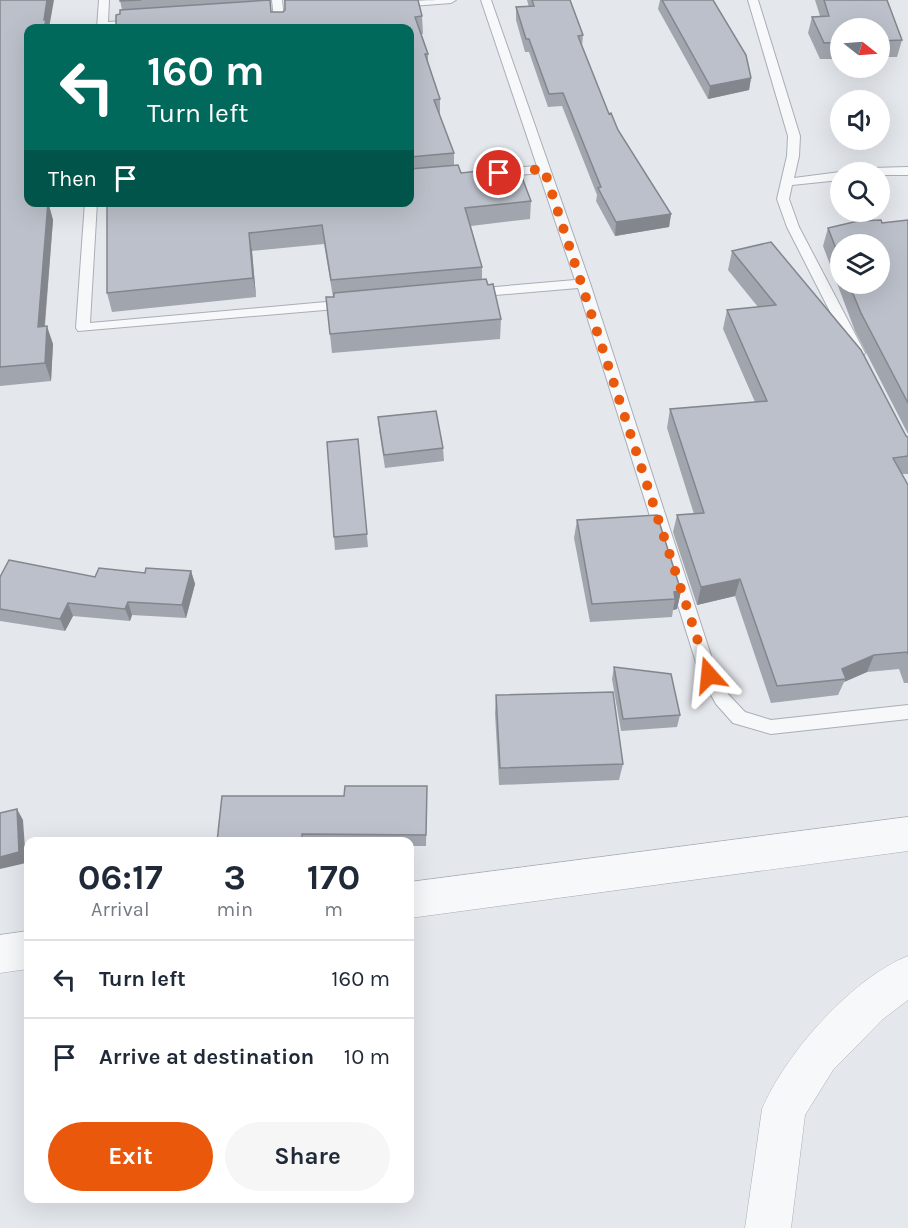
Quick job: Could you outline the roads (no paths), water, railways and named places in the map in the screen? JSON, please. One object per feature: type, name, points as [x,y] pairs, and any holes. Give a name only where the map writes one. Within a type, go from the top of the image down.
[{"type":"street","points":[[414,899],[908,834]]},
{"type":"street","points":[[0,954],[24,951]]},
{"type":"street","points":[[768,1228],[783,1109],[818,1055],[869,1005],[908,975]]},
{"type":"lane","points":[[102,24],[104,0]]},
{"type":"lane","points":[[277,0],[284,12],[281,24]]},
{"type":"lane","points":[[382,5],[451,0]]},
{"type":"lane","points":[[486,0],[583,283],[709,675],[722,699],[739,718],[771,727],[908,712]]},
{"type":"lane","points":[[753,0],[795,136],[783,199],[793,227],[866,369]]},
{"type":"lane","points":[[267,13],[284,12]]},
{"type":"lane","points":[[130,24],[149,22]]},
{"type":"lane","points":[[488,174],[544,169]]},
{"type":"lane","points":[[890,171],[908,171]]},
{"type":"lane","points":[[788,182],[830,177]]},
{"type":"lane","points":[[91,207],[83,328],[357,303]]},
{"type":"lane","points":[[464,294],[583,283]]}]
